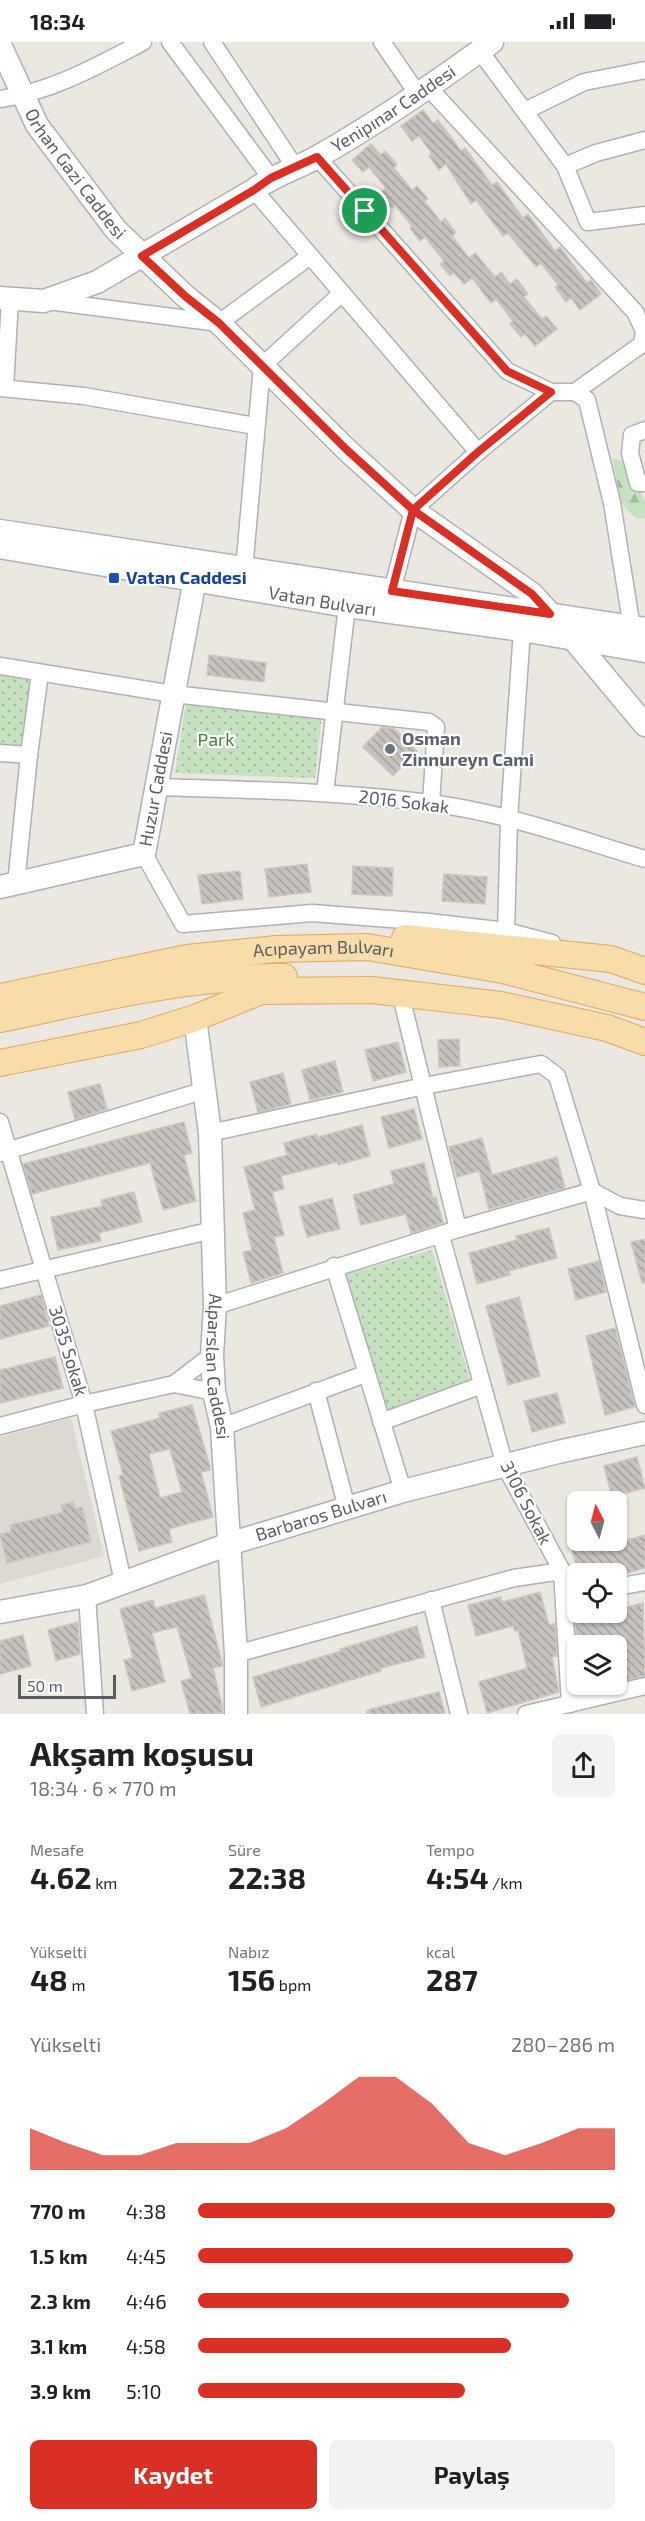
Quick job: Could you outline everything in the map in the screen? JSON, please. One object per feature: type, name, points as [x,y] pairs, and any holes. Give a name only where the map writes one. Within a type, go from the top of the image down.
[{"type":"main road","points":[[0,979],[168,944],[233,937],[352,932],[611,959],[645,971]]},
{"type":"main road","name":"Acıpayam Bulvarı","points":[[0,997],[187,958],[276,949],[367,947],[502,970],[645,1007]]},
{"type":"main road","name":"Acıpayam Bulvarı","points":[[0,1018],[188,982],[255,976],[402,980],[505,994],[645,1021]]},
{"type":"main road","points":[[0,1064],[141,1035],[195,1018],[261,991],[372,990],[501,1005],[607,1028],[645,1041]]},
{"type":"street","points":[[0,99],[24,96],[82,73],[143,42]]},
{"type":"street","points":[[170,42],[310,256],[390,346],[478,452]]},
{"type":"street","points":[[212,42],[295,167]]},
{"type":"street","points":[[382,42],[423,90],[635,312],[644,331],[642,344],[575,392]]},
{"type":"street","name":"Orhan Gazi Caddesi","points":[[0,45],[37,125],[116,230],[185,296],[219,323],[347,450],[413,510],[532,594],[645,725]]},
{"type":"street","points":[[486,47],[525,111],[565,166],[588,222],[645,215]]},
{"type":"street","name":"Yenipınar Caddesi","points":[[5,298],[44,301],[97,282],[262,184],[317,157],[486,47]]},
{"type":"street","points":[[525,111],[584,82],[645,70]]},
{"type":"street","points":[[565,166],[596,153],[645,140]]},
{"type":"street","points":[[317,157],[507,371],[551,392],[575,392],[587,400],[639,628]]},
{"type":"street","points":[[44,301],[219,323],[310,256]]},
{"type":"street","points":[[244,570],[262,366],[342,292]]},
{"type":"street","points":[[5,298],[2,388],[84,396],[255,426]]},
{"type":"street","points":[[392,591],[413,510],[478,452],[551,392]]},
{"type":"street","points":[[645,430],[632,435],[630,453],[639,483],[645,483]]},
{"type":"street","name":"Vatan Bulvarı","points":[[0,531],[244,570],[639,628]]},
{"type":"street","name":"Vatan Bulvarı","points":[[0,547],[347,606],[522,630],[645,651]]},
{"type":"street","name":"Huzur Caddesi","points":[[8,886],[144,854],[195,579]]},
{"type":"street","points":[[325,793],[347,606]]},
{"type":"street","points":[[506,931],[508,819],[522,630]]},
{"type":"street","points":[[0,666],[173,694],[429,722],[436,727],[431,803]]},
{"type":"street","points":[[8,886],[40,673]]},
{"type":"street","points":[[0,753],[29,755]]},
{"type":"street","name":"2016 Sokak","points":[[157,787],[325,793],[431,803],[508,819],[645,859]]},
{"type":"street","points":[[144,854],[183,924],[312,913],[429,922],[506,931],[611,959]]},
{"type":"street","points":[[400,993],[458,1228]]},
{"type":"street","name":"Alparslan Caddesi","points":[[195,1018],[210,1133],[215,1306],[212,1354],[214,1392],[222,1427],[236,1654],[236,1714]]},
{"type":"street","points":[[210,1133],[424,1086],[541,1064],[557,1076],[592,1191],[645,1405]]},
{"type":"street","points":[[4,1152],[205,1090]]},
{"type":"street","name":"3035 Sokak","points":[[0,1122],[4,1152],[84,1404],[123,1582]]},
{"type":"street","points":[[215,1306],[334,1266],[441,1236],[458,1228],[592,1191],[620,1206],[645,1210]]},
{"type":"street","points":[[0,1280],[213,1230]]},
{"type":"street","name":"3106 Sokak","points":[[441,1236],[505,1466],[562,1571],[567,1587]]},
{"type":"street","points":[[334,1266],[365,1374],[403,1491]]},
{"type":"street","points":[[174,1384],[212,1354]]},
{"type":"street","points":[[222,1427],[365,1374]]},
{"type":"street","points":[[0,1426],[174,1384],[214,1392]]},
{"type":"street","points":[[381,1422],[482,1384]]},
{"type":"street","points":[[316,1391],[347,1508]]},
{"type":"street","name":"Barbaros Bulvarı","points":[[0,1612],[87,1596],[229,1544],[403,1491],[558,1452],[645,1433]]},
{"type":"street","points":[[236,1654],[514,1578],[562,1571]]},
{"type":"street","points":[[627,1585],[645,1582]]},
{"type":"street","points":[[87,1596],[95,1714]]},
{"type":"street","points":[[431,1600],[459,1714]]},
{"type":"street","name":"3106 Sokak","points":[[570,1623],[570,1704]]},
{"type":"street","points":[[526,1714],[645,1686]]},
{"type":"shaded area","points":[[71,1418],[104,1556],[0,1584],[0,1437]]},
{"type":"green space","points":[[612,458],[620,461],[632,460],[645,499],[645,518],[637,519],[622,505]]},
{"type":"green space","points":[[0,675],[28,679],[32,690],[23,745],[0,745]]},
{"type":"green space","name":"Park","points":[[186,703],[322,713],[315,778],[175,773]]},
{"type":"green space","points":[[432,1250],[470,1380],[467,1385],[383,1416],[341,1276]]},
{"type":"building","points":[[423,110],[433,123],[438,120],[461,151],[465,148],[492,185],[497,182],[523,218],[528,214],[555,251],[560,247],[587,283],[591,280],[601,294],[580,310],[571,298],[566,302],[555,287],[558,285],[541,263],[536,267],[508,233],[503,236],[476,200],[471,204],[446,164],[439,170],[429,156],[432,154],[419,136],[412,141],[401,126]]},
{"type":"building","points":[[371,144],[381,155],[385,151],[397,164],[394,168],[412,190],[417,186],[428,199],[424,201],[441,222],[445,218],[456,233],[452,236],[469,258],[475,253],[495,277],[501,272],[510,284],[517,279],[528,294],[524,297],[542,319],[546,316],[557,329],[535,346],[525,334],[521,337],[510,324],[513,321],[496,299],[491,303],[472,278],[464,284],[454,273],[450,276],[440,264],[444,261],[425,237],[420,241],[410,228],[412,226],[395,205],[392,208],[380,193],[386,188],[369,167],[363,172],[352,160]]},
{"type":"building","points":[[209,655],[266,663],[264,682],[207,675]]},
{"type":"building","name":"Osman Zinnureyn Cami","points":[[382,727],[395,729],[417,751],[393,776],[363,747]]},
{"type":"building","points":[[307,864],[311,892],[269,897],[265,869]]},
{"type":"building","points":[[353,866],[393,868],[392,896],[352,894]]},
{"type":"building","points":[[240,871],[243,899],[202,904],[198,875]]},
{"type":"building","points":[[444,874],[487,877],[485,904],[442,901]]},
{"type":"building","points":[[459,1039],[460,1066],[439,1067],[438,1040]]},
{"type":"building","points":[[398,1042],[406,1072],[373,1081],[365,1050]]},
{"type":"building","points":[[335,1061],[343,1092],[310,1100],[302,1070]]},
{"type":"building","points":[[283,1073],[291,1104],[258,1112],[250,1082]]},
{"type":"building","points":[[100,1084],[107,1109],[75,1119],[68,1092]]},
{"type":"building","points":[[414,1109],[422,1139],[389,1148],[381,1117]]},
{"type":"building","points":[[184,1122],[192,1153],[184,1155],[196,1201],[163,1210],[150,1163],[32,1194],[23,1164]]},
{"type":"building","points":[[362,1125],[370,1156],[281,1176],[284,1189],[272,1192],[284,1235],[274,1237],[283,1273],[251,1283],[243,1252],[252,1250],[243,1213],[255,1210],[244,1167],[287,1155],[284,1143]]},
{"type":"building","points":[[482,1138],[492,1175],[557,1157],[565,1188],[489,1209],[479,1171],[457,1177],[449,1147]]},
{"type":"building","points":[[424,1163],[433,1198],[436,1197],[443,1223],[411,1233],[406,1214],[361,1225],[353,1195],[394,1184],[391,1171]]},
{"type":"building","points":[[134,1192],[142,1222],[99,1233],[101,1241],[58,1250],[51,1217],[102,1206],[101,1200]]},
{"type":"building","points":[[332,1198],[340,1229],[307,1237],[299,1207]]},
{"type":"building","points":[[549,1228],[557,1258],[509,1271],[510,1275],[477,1284],[469,1253],[517,1240],[516,1236]]},
{"type":"building","points":[[645,1239],[645,1282],[642,1283],[631,1242]]},
{"type":"building","points":[[599,1261],[606,1292],[576,1300],[568,1269]]},
{"type":"building","points":[[41,1295],[49,1326],[0,1339],[0,1306]]},
{"type":"building","points":[[519,1297],[540,1376],[508,1385],[486,1306]]},
{"type":"building","points":[[615,1328],[635,1407],[605,1415],[586,1336]]},
{"type":"building","points":[[55,1357],[63,1388],[0,1403],[0,1370]]},
{"type":"building","points":[[557,1393],[565,1423],[532,1432],[524,1401]]},
{"type":"building","points":[[192,1405],[211,1470],[201,1472],[213,1517],[169,1529],[172,1542],[139,1551],[119,1476],[123,1475],[111,1431],[160,1418],[159,1413]],"holes":[[[170,1449],[182,1492],[160,1498],[149,1454]]]},
{"type":"building","points":[[637,1457],[645,1488],[627,1493],[627,1491],[610,1491],[604,1466]]},
{"type":"building","points":[[73,1502],[75,1509],[82,1507],[91,1542],[7,1563],[0,1534],[11,1532],[10,1525],[63,1512],[61,1505]]},
{"type":"building","points":[[645,1535],[645,1568],[627,1573],[627,1563],[575,1563],[572,1551],[627,1551],[627,1540]]},
{"type":"building","points":[[540,1592],[549,1625],[555,1624],[557,1656],[552,1657],[559,1692],[487,1713],[479,1682],[527,1668],[518,1630],[515,1631],[513,1626],[476,1636],[468,1605],[501,1597],[502,1602]]},
{"type":"building","points":[[204,1595],[222,1662],[222,1666],[213,1668],[222,1714],[190,1714],[181,1681],[192,1678],[177,1627],[152,1633],[165,1682],[132,1691],[124,1660],[133,1658],[120,1609],[153,1600],[155,1608]]},
{"type":"building","points":[[643,1603],[645,1676],[627,1680],[627,1635],[576,1635],[575,1623],[627,1623],[627,1607]]},
{"type":"building","points":[[78,1622],[80,1654],[56,1661],[48,1630]]},
{"type":"building","points":[[417,1626],[425,1657],[381,1668],[381,1671],[261,1707],[253,1677]]},
{"type":"building","points":[[23,1635],[31,1666],[0,1674],[0,1641]]},
{"type":"building","points":[[439,1692],[445,1714],[367,1714],[367,1710]]},
{"type":"place","name":"Vatan Caddesi","points":[[114,578]]},
{"type":"place","name":"Osman Zinnureyn Cami","points":[[390,749]]},
{"type":"route","points":[[365,211],[317,157],[271,178],[142,256],[185,296],[219,323],[347,450],[413,510],[532,594],[550,614],[392,591],[413,510],[478,452],[551,392],[507,371],[365,211]]}]
